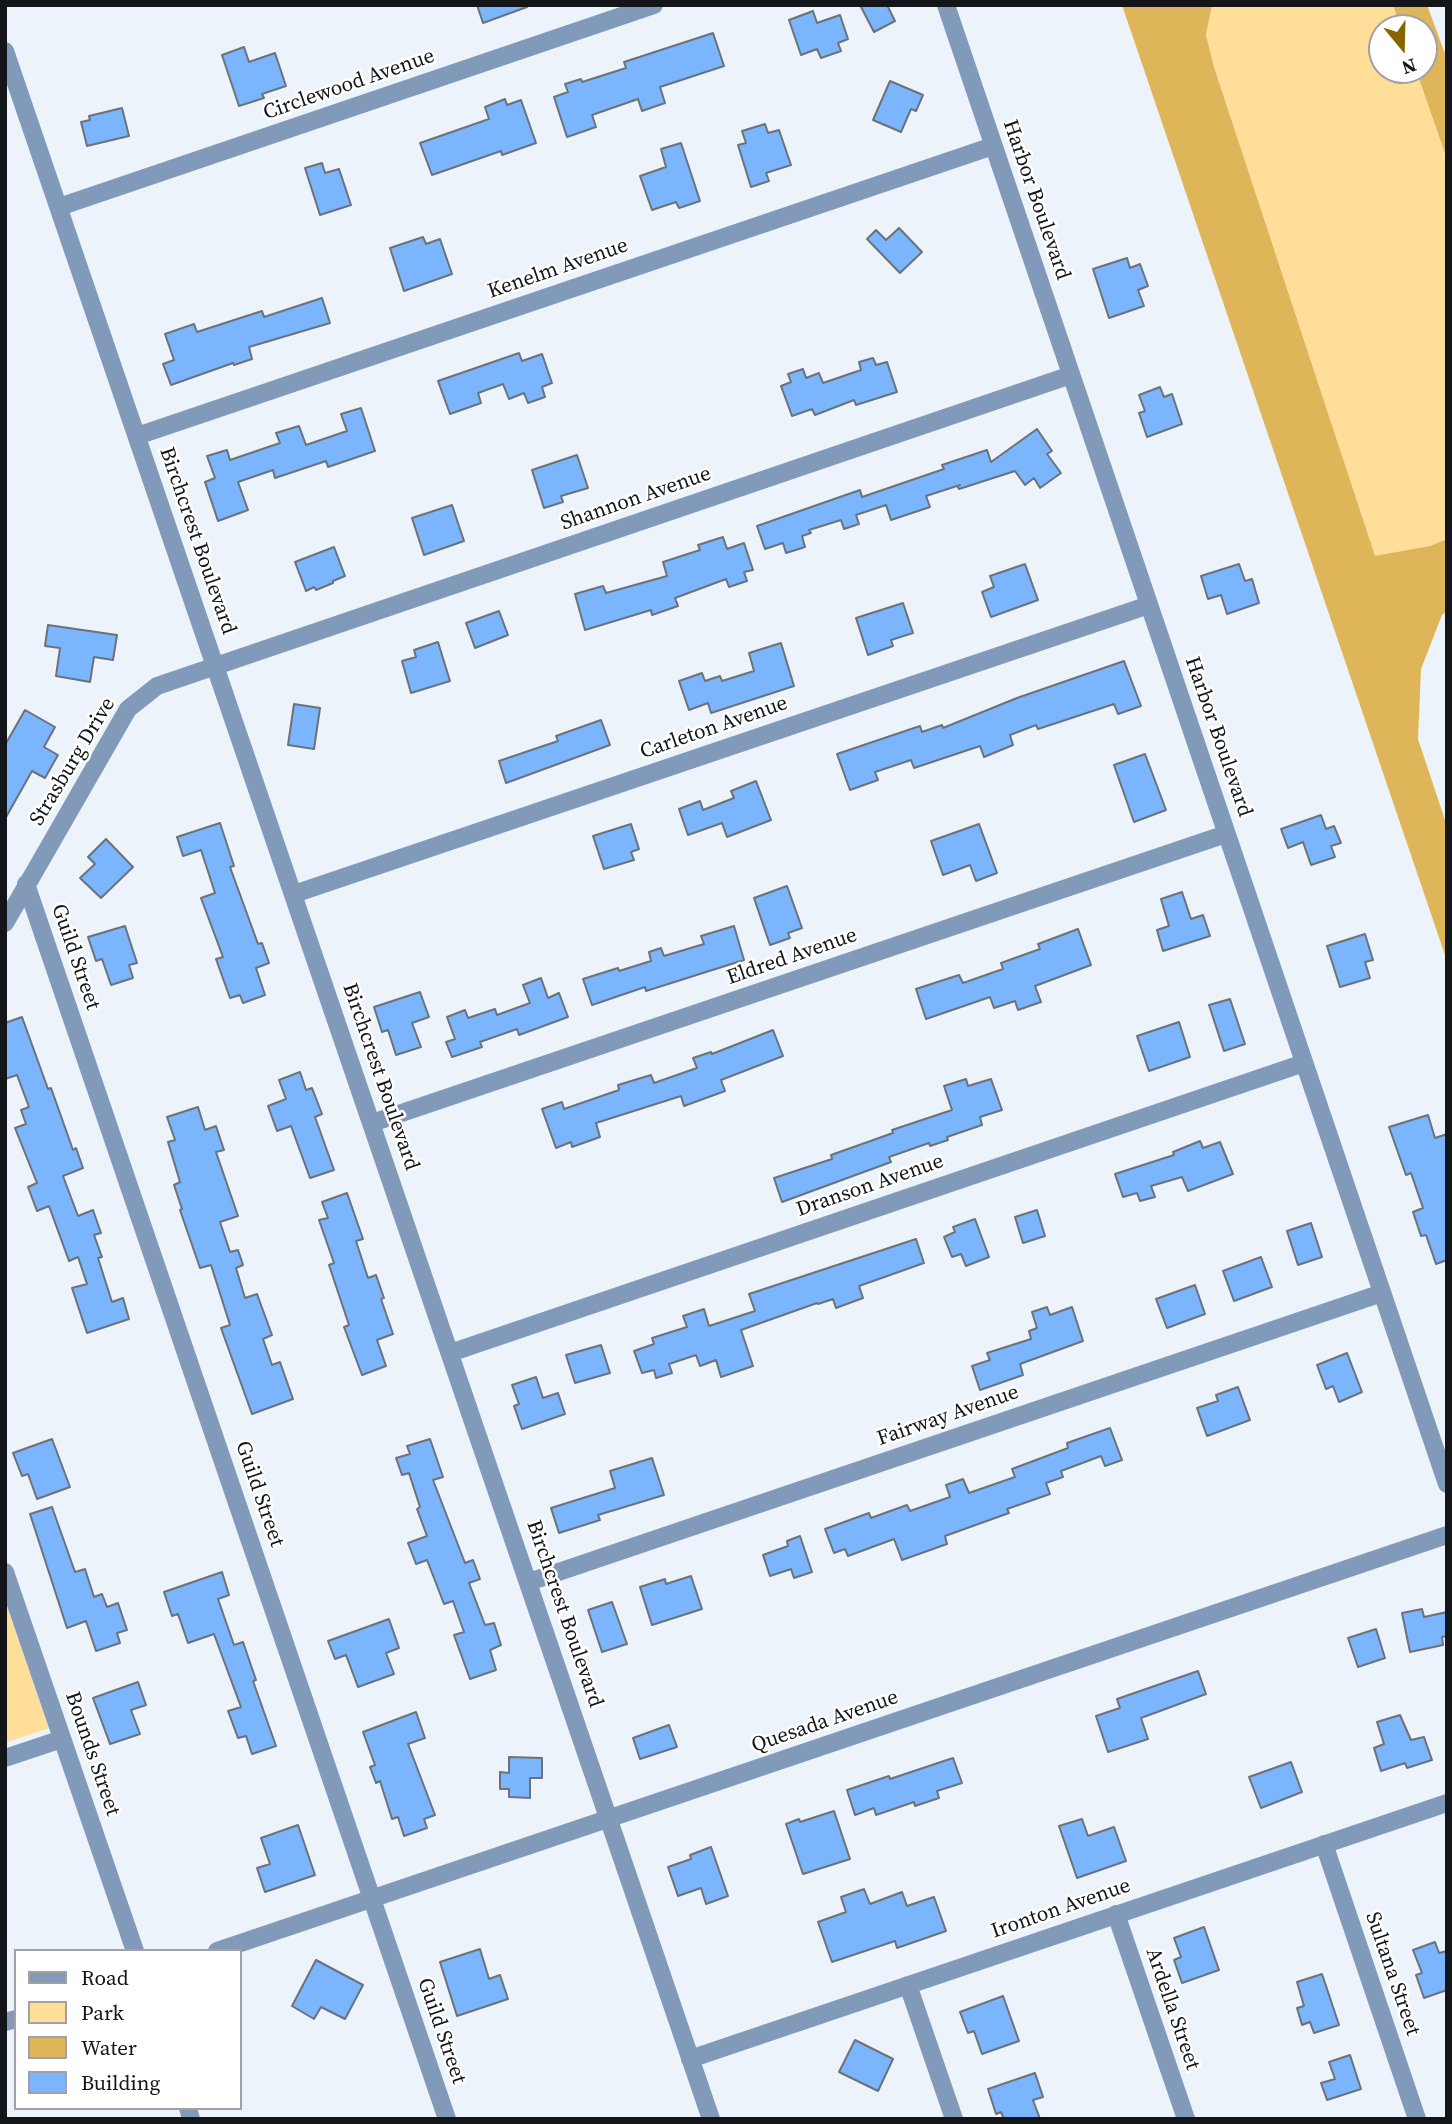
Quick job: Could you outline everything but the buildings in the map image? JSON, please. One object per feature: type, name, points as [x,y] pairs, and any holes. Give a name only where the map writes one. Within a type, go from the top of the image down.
[{"type":"street","name":"Circlewood Avenue","points":[[59,207],[654,5]]},
{"type":"street","name":"Harbor Boulevard","points":[[946,5],[1447,1484]]},
{"type":"street","name":"Birchcrest Boulevard","points":[[5,51],[610,1819],[710,2119]]},
{"type":"street","name":"Kenelm Avenue","points":[[137,436],[993,146]]},
{"type":"street","name":"Shannon Avenue","points":[[215,666],[1071,375]]},
{"type":"street","name":"Carleton Avenue","points":[[293,894],[1149,605]]},
{"type":"street","name":"Strasburg Drive","points":[[5,923],[128,709],[157,686],[215,666]]},
{"type":"street","name":"Eldred Avenue","points":[[372,1124],[1226,834]]},
{"type":"street","name":"Guild Street","points":[[26,884],[447,2119]]},
{"type":"street","name":"Dranson Avenue","points":[[450,1353],[1304,1063]]},
{"type":"street","name":"Fairway Avenue","points":[[528,1582],[1382,1293]]},
{"type":"street","name":"Quesada Avenue","points":[[223,1949],[1447,1535]]},
{"type":"street","name":"Bounds Street","points":[[5,1572],[134,1949]]},
{"type":"street","points":[[5,1758],[62,1739]]},
{"type":"street","name":"Ironton Avenue","points":[[690,2059],[1447,1802]]},
{"type":"street","name":"Sultana Street","points":[[1324,1844],[1417,2119]]},
{"type":"street","name":"Ardella Street","points":[[1116,1914],[1186,2119]]},
{"type":"street","points":[[908,1985],[954,2119]]},
{"type":"green space","points":[[1212,5],[1393,5],[1396,14],[1368,14],[1368,84],[1421,84],[1447,159],[1447,539],[1430,546],[1375,557],[1214,67],[1206,35]]},
{"type":"green space","points":[[5,1600],[49,1728],[5,1743]]},
{"type":"water","points":[[1122,5],[1212,5],[1206,35],[1214,67],[1375,556],[1430,546],[1447,539],[1447,611],[1442,615],[1421,669],[1418,739],[1447,826],[1447,961]]},
{"type":"water","points":[[1393,5],[1427,5],[1430,14],[1396,14]]},
{"type":"water","points":[[1438,35],[1447,59],[1447,159],[1421,84],[1438,84]]}]
